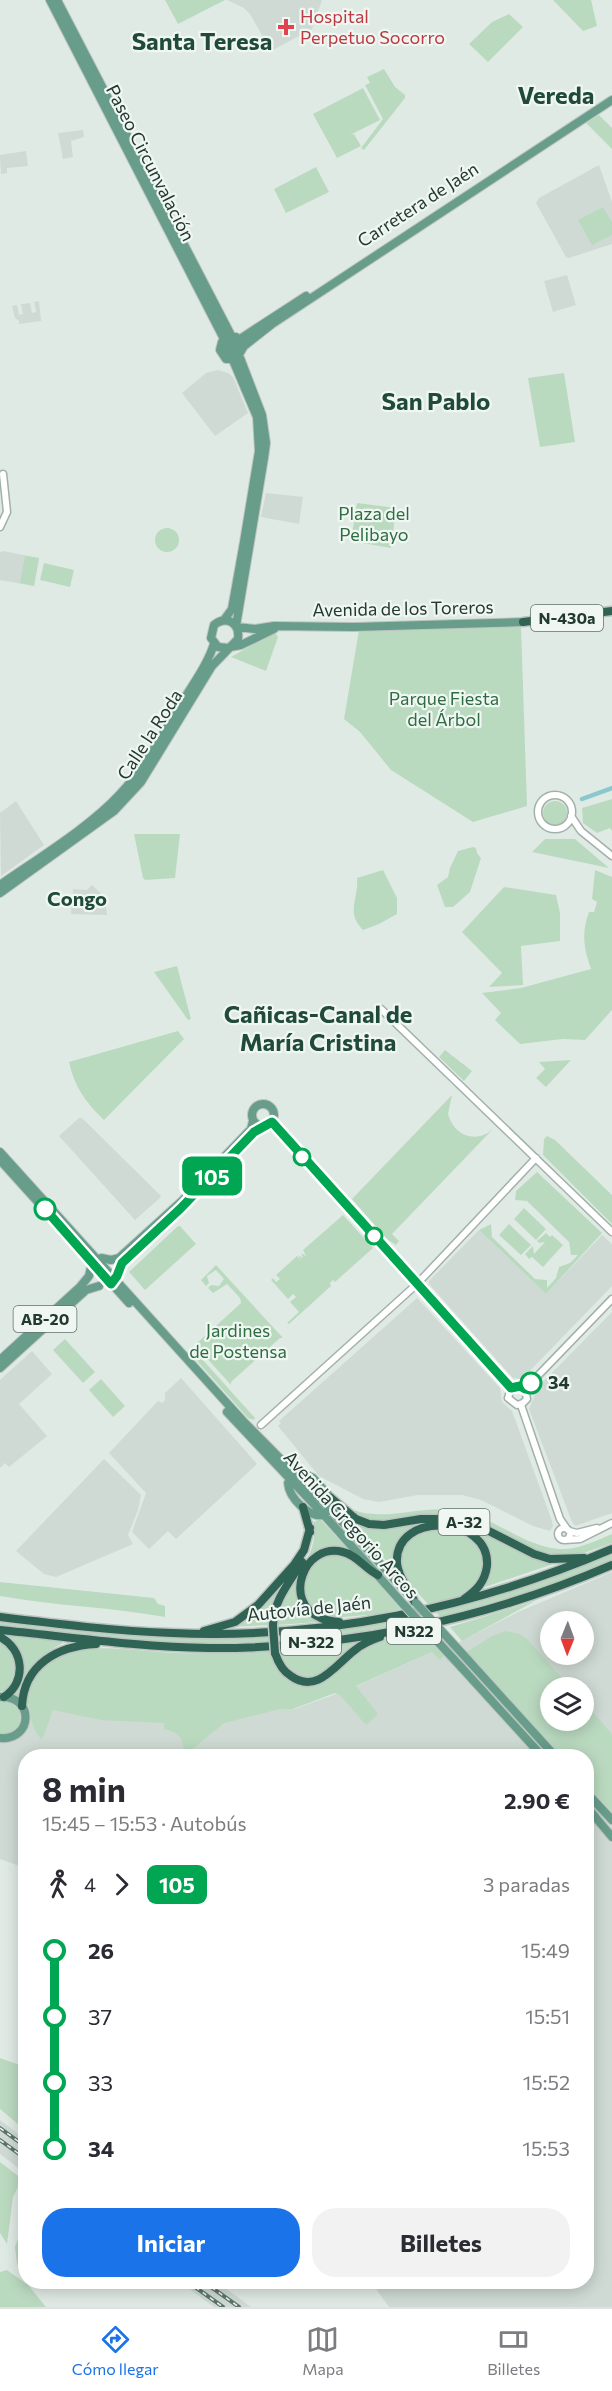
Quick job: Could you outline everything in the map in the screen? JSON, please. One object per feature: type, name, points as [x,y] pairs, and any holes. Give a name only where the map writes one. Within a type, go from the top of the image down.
[{"type":"highway","name":"N-430a","points":[[523,622],[612,611]]},
{"type":"highway","name":"A-32","points":[[331,1498],[356,1520],[369,1524],[384,1525],[421,1519],[449,1519],[475,1524],[534,1554],[550,1559],[594,1557]]},
{"type":"highway","name":"N322","points":[[303,1507],[310,1528],[308,1548],[303,1561],[278,1600],[273,1626],[275,1653],[281,1667],[292,1678],[299,1681],[316,1681],[369,1640],[449,1623],[541,1595],[576,1581]]},
{"type":"highway","name":"A-32","points":[[415,1602],[398,1568],[398,1553],[405,1539],[415,1531],[431,1525],[441,1525],[469,1533],[477,1539],[485,1551],[487,1568],[483,1581],[473,1593],[459,1603]]},
{"type":"highway","points":[[193,1634],[235,1622],[258,1605],[294,1565],[304,1550],[310,1528]]},
{"type":"highway","name":"Autovía de Jaén","points":[[0,1617],[193,1634],[295,1630],[352,1623],[459,1603],[509,1588],[612,1549]]},
{"type":"highway","points":[[352,1623],[321,1619],[308,1609],[299,1589],[302,1573],[312,1559],[332,1551],[348,1553],[378,1575]]},
{"type":"highway","name":"Autovía de Jaén","points":[[0,1630],[127,1643],[209,1648],[276,1646],[380,1633],[446,1620],[576,1581],[612,1565]]},
{"type":"highway","points":[[0,1636],[14,1648],[20,1667],[15,1687],[2,1697]]},
{"type":"highway","points":[[22,1706],[25,1686],[30,1676],[56,1653],[79,1645],[127,1643]]},
{"type":"main road","name":"Paseo Circunvalación","points":[[50,0],[235,340]]},
{"type":"main road","name":"Paseo Circunvalación","points":[[57,0],[235,340]]},
{"type":"main road","name":"Carretera de Jaén","points":[[235,340],[612,95]]},
{"type":"main road","name":"Carretera de Jaén","points":[[235,340],[258,334],[612,100]]},
{"type":"main road","points":[[293,311],[298,301]]},
{"type":"main road","points":[[258,334],[274,316]]},
{"type":"main road","name":"Paseo Circunvalación","points":[[235,340],[220,346],[220,353],[226,359],[237,358]]},
{"type":"main road","points":[[235,340],[237,358]]},
{"type":"main road","points":[[235,340],[237,358],[258,424],[259,451],[256,490],[237,626],[238,639],[229,647],[218,646],[211,638],[212,629],[217,622],[224,620],[232,609],[256,490]]},
{"type":"main road","points":[[224,620],[237,626]]},
{"type":"main road","name":"Avenida de los Toreros","points":[[237,626],[255,629],[284,626],[357,627],[523,622]]},
{"type":"main road","name":"Avenida de los Toreros","points":[[229,647],[241,645],[284,626]]},
{"type":"main road","name":"Calle la Roda","points":[[0,885],[97,816],[119,795],[137,774],[166,729],[206,662],[214,644]]},
{"type":"main road","name":"Calle la Roda","points":[[0,892],[114,811],[141,782],[212,666],[229,647]]},
{"type":"main road","points":[[94,1261],[89,1276],[93,1282],[99,1286],[115,1279],[122,1263],[181,1208],[254,1132],[272,1122],[273,1109],[266,1104],[255,1108],[252,1115],[254,1120],[262,1126]]},
{"type":"main road","points":[[94,1261],[119,1258],[182,1201],[251,1129],[254,1120]]},
{"type":"main road","points":[[0,1152],[94,1261]]},
{"type":"main road","points":[[0,1160],[94,1261],[115,1279]]},
{"type":"main road","points":[[111,1260],[115,1279]]},
{"type":"main road","name":"AB-20","points":[[4,1360],[89,1276]]},
{"type":"main road","name":"Avenida Gregorio Arcos","points":[[115,1279],[187,1366],[290,1477],[415,1602],[549,1749]]},
{"type":"main road","name":"Avenida Gregorio Arcos","points":[[115,1279],[290,1477]]},
{"type":"main road","name":"AB-20","points":[[4,1360],[86,1290],[99,1286]]},
{"type":"main road","points":[[0,1368],[4,1360]]},
{"type":"main road","name":"Avenida Gregorio Arcos","points":[[187,1366],[196,1370]]},
{"type":"main road","points":[[300,1472],[313,1478],[331,1498],[327,1512],[313,1515],[303,1507],[290,1477],[300,1472]]},
{"type":"main road","name":"Avenida Gregorio Arcos","points":[[327,1512],[404,1605],[536,1749]]},
{"type":"main road","points":[[0,1738],[14,1737],[22,1730],[26,1719],[22,1706],[14,1699],[2,1697]]},
{"type":"main road","points":[[594,1801],[612,1820]]},
{"type":"main road","points":[[594,1816],[612,1837]]},
{"type":"street","points":[[0,527],[5,520],[7,510],[3,474]]},
{"type":"street","points":[[581,831],[563,827],[550,828],[542,823],[538,815],[540,804],[553,796],[563,798],[570,806],[571,816],[581,831],[612,856]]},
{"type":"street","points":[[563,827],[571,816]]},
{"type":"street","points":[[381,1009],[612,1232]]},
{"type":"street","points":[[272,1122],[511,1388]]},
{"type":"street","points":[[261,1425],[417,1284],[536,1158]]},
{"type":"street","points":[[525,1389],[612,1299]]},
{"type":"street","points":[[511,1388],[520,1386],[525,1389],[528,1396],[521,1405]]},
{"type":"street","points":[[511,1388],[508,1396],[510,1402],[521,1405]]},
{"type":"street","points":[[521,1405],[560,1519],[568,1530],[569,1537],[565,1540]]},
{"type":"street","points":[[560,1519],[559,1538],[565,1540],[580,1539],[612,1523]]},
{"type":"street","points":[[559,1530],[577,1533],[612,1523]]},
{"type":"shaded area","name":"Hospital Perpetuo Socorro","points":[[227,0],[322,0],[312,29],[271,51],[250,14],[244,8]]},
{"type":"shaded area","points":[[83,130],[84,137],[71,141],[73,157],[63,159],[58,133]]},
{"type":"shaded area","points":[[26,151],[28,166],[7,168],[7,173],[1,174],[0,155]]},
{"type":"shaded area","points":[[599,165],[612,202],[612,244],[566,257],[536,203],[539,198]]},
{"type":"shaded area","points":[[567,275],[576,305],[553,312],[544,281]]},
{"type":"shaded area","points":[[39,301],[41,321],[19,324],[12,306],[17,305],[19,315],[23,314],[21,304],[30,303],[32,313],[36,312],[34,302]]},
{"type":"shaded area","points":[[218,370],[233,377],[248,413],[215,436],[182,393],[206,373]]},
{"type":"shaded area","points":[[266,493],[303,497],[299,524],[261,517]]},
{"type":"shaded area","points":[[0,552],[39,558],[34,586],[0,580]]},
{"type":"shaded area","points":[[16,801],[44,845],[1,876],[0,813]]},
{"type":"shaded area","points":[[92,885],[105,897],[107,915],[71,914],[73,889],[87,890]]},
{"type":"shaded area","points":[[79,1118],[82,1118],[160,1195],[161,1197],[135,1220],[59,1136]]},
{"type":"shaded area","points":[[479,1230],[546,1294],[602,1235],[612,1244],[612,1286],[522,1379],[513,1378],[429,1284],[429,1281]]},
{"type":"shaded area","points":[[417,1298],[500,1388],[502,1402],[512,1411],[552,1521],[553,1526],[550,1531],[533,1526],[481,1500],[462,1495],[418,1495],[379,1502],[363,1499],[319,1476],[278,1426],[281,1423],[279,1421]]},
{"type":"shaded area","points":[[612,1312],[612,1513],[575,1526],[529,1409],[538,1387]]},
{"type":"shaded area","points":[[32,1351],[52,1374],[19,1404],[47,1436],[9,1467],[5,1463],[0,1468],[0,1380]]},
{"type":"shaded area","points":[[181,1378],[257,1464],[176,1539],[168,1531],[149,1549],[132,1532],[146,1493],[109,1453],[158,1401],[162,1403],[165,1400],[165,1393]]},
{"type":"shaded area","points":[[104,1459],[141,1495],[128,1535],[133,1544],[56,1577],[44,1574],[16,1551]]},
{"type":"shaded area","points":[[612,1572],[612,2307],[389,2307],[376,2289],[594,2289],[594,1749],[18,1749],[18,1865],[0,1859],[0,1721],[45,1707],[295,1709],[355,1687],[462,1641],[516,1613]]},
{"type":"shaded area","points":[[0,2120],[18,2134],[18,2168],[0,2154]]},
{"type":"shaded area","points":[[190,2289],[227,2289],[251,2307],[214,2307]]},
{"type":"green space","points":[[165,0],[225,0],[178,24]]},
{"type":"green space","points":[[553,0],[591,0],[597,26],[583,31]]},
{"type":"green space","points":[[509,14],[523,27],[488,62],[469,44],[492,22]]},
{"type":"green space","points":[[384,69],[405,98],[364,150],[361,148],[383,119],[365,85],[370,83],[367,77]]},
{"type":"green space","points":[[363,88],[380,120],[350,135],[354,134],[361,146],[337,158],[313,114]]},
{"type":"green space","points":[[599,115],[612,128],[612,149],[586,123]]},
{"type":"green space","points":[[316,167],[329,192],[286,213],[274,189]]},
{"type":"green space","points":[[603,207],[612,222],[612,235],[592,245],[578,220]]},
{"type":"green space","points":[[564,373],[575,442],[540,447],[528,378]]},
{"type":"green space","name":"Plaza del Pelibayo","points":[[357,503],[396,508],[391,548],[351,541]]},
{"type":"green space","points":[[167,528],[175,532],[179,540],[175,548],[167,552],[159,548],[155,540],[159,532]]},
{"type":"green space","points":[[25,556],[39,558],[34,586],[20,583]]},
{"type":"green space","points":[[44,563],[74,570],[70,587],[40,580]]},
{"type":"green space","name":"Parque Fiesta del Árbol","points":[[521,626],[527,806],[473,822],[391,770],[360,732],[344,719],[359,630]]},
{"type":"green space","points":[[271,634],[276,634],[278,637],[266,671],[231,657]]},
{"type":"green space","points":[[612,799],[612,831],[610,828],[597,833],[583,823],[582,808]]},
{"type":"green space","points":[[555,801],[563,805],[567,813],[563,821],[555,825],[547,821],[543,813],[547,805]]},
{"type":"green space","points":[[134,834],[180,834],[175,878],[145,880],[143,878]]},
{"type":"green space","points":[[545,839],[575,839],[609,868],[532,852]]},
{"type":"green space","points":[[476,848],[481,858],[470,892],[453,907],[445,907],[437,885],[448,877],[458,851]]},
{"type":"green space","points":[[383,870],[397,898],[397,914],[363,930],[354,911],[357,878]]},
{"type":"green space","points":[[595,870],[612,877],[612,1010],[585,1040],[563,1039],[520,1044],[495,1020],[501,1013],[482,993],[521,988],[591,969],[584,934],[589,912],[594,912],[597,902],[592,899]]},
{"type":"green space","points":[[504,887],[556,895],[560,913],[560,941],[521,946],[523,985],[489,987],[502,973],[462,932]]},
{"type":"green space","points":[[177,966],[191,1019],[188,1020],[154,972]]},
{"type":"green space","points":[[178,1031],[184,1039],[104,1120],[82,1094],[69,1062]]},
{"type":"green space","points":[[445,1050],[472,1071],[464,1081],[439,1057]]},
{"type":"green space","points":[[571,1060],[546,1087],[536,1078],[545,1069],[539,1062]]},
{"type":"green space","points":[[452,1095],[448,1114],[455,1128],[473,1137],[486,1134],[493,1129],[392,1234],[399,1241],[396,1245],[387,1239],[352,1199]]},
{"type":"green space","points":[[547,1136],[555,1140],[612,1195],[612,1224],[543,1155],[544,1139]]},
{"type":"green space","points":[[537,1172],[602,1233],[546,1294],[479,1230],[491,1224],[492,1237],[535,1279],[547,1280],[547,1288],[556,1278],[559,1267],[570,1263],[578,1255],[571,1255],[569,1242],[527,1201],[515,1200],[516,1191]]},
{"type":"green space","points":[[524,1208],[546,1229],[536,1240],[514,1219]]},
{"type":"green space","points":[[343,1215],[373,1248],[335,1282],[333,1280],[330,1283],[331,1286],[289,1324],[287,1323],[299,1312],[290,1302],[296,1297],[293,1294],[288,1299],[271,1280],[273,1278],[276,1282],[280,1279],[276,1275],[297,1256],[301,1260],[298,1255],[303,1258],[301,1253],[306,1256],[303,1250]]},
{"type":"green space","points":[[509,1224],[531,1245],[521,1255],[499,1235]]},
{"type":"green space","points":[[178,1226],[196,1244],[145,1290],[129,1272]]},
{"type":"green space","points":[[546,1233],[550,1237],[552,1235],[563,1245],[543,1267],[525,1254],[533,1246],[534,1254],[545,1242],[537,1241]]},
{"type":"green space","name":"Jardines de Postensa","points":[[216,1265],[283,1338],[280,1338],[231,1382],[231,1385],[195,1345],[241,1303],[240,1298],[227,1284],[213,1293],[208,1288],[211,1285],[219,1286],[224,1279],[216,1270],[207,1276],[209,1283],[206,1286],[201,1280]]},
{"type":"green space","points":[[65,1339],[95,1372],[83,1383],[53,1350]]},
{"type":"green space","points":[[193,1349],[255,1418],[254,1420],[248,1418],[189,1352]]},
{"type":"green space","points":[[101,1379],[125,1406],[113,1417],[89,1390]]},
{"type":"green space","points":[[346,1507],[373,1514],[455,1510],[482,1518],[545,1547],[559,1549],[580,1547],[612,1534],[612,1543],[584,1553],[553,1555],[539,1551],[470,1519],[370,1521]]},
{"type":"green space","points":[[345,1516],[369,1527],[422,1523],[408,1531],[399,1541],[395,1553],[394,1569]]},
{"type":"green space","points":[[320,1519],[349,1550],[306,1561],[313,1542],[313,1522]]},
{"type":"green space","points":[[430,1528],[455,1530],[468,1536],[481,1550],[484,1568],[476,1585],[464,1595],[428,1604],[405,1576],[401,1563],[408,1542],[415,1535]]},
{"type":"green space","points":[[473,1529],[519,1551],[543,1560],[559,1562],[485,1587],[492,1569],[492,1555],[486,1543]]},
{"type":"green space","points":[[334,1554],[345,1557],[363,1569],[401,1609],[378,1614],[333,1618],[315,1612],[304,1597],[303,1579],[317,1559]]},
{"type":"green space","points":[[612,1554],[612,1561],[533,1591],[440,1617],[435,1611],[550,1578]]},
{"type":"green space","points":[[299,1575],[298,1589],[302,1602],[318,1622],[277,1625],[278,1608]]},
{"type":"green space","points":[[289,1576],[270,1607],[270,1625],[229,1627]]},
{"type":"green space","points":[[0,1582],[154,1598],[158,1604],[165,1606],[165,1617],[0,1596]]},
{"type":"green space","points":[[535,1601],[462,1641],[450,1627]]},
{"type":"green space","points":[[408,1617],[413,1623],[325,1637],[277,1641],[277,1634]]},
{"type":"green space","points":[[0,1620],[271,1635],[272,1642],[183,1643],[114,1639],[0,1627]]},
{"type":"green space","points":[[506,1631],[526,1638],[540,1654],[540,1665],[550,1665],[561,1677],[540,1677],[540,1731],[594,1731],[594,1713],[612,1734],[612,1812],[594,1793],[594,1749],[554,1749],[467,1652],[492,1636]]},
{"type":"green space","points":[[423,1632],[444,1656],[440,1660],[432,1652],[356,1686],[378,1714],[366,1725],[340,1695],[335,1693],[293,1709],[280,1709],[224,1723],[192,1749],[184,1749],[178,1735],[164,1729],[164,1723],[101,1720],[53,1710],[42,1740],[33,1725],[26,1700],[34,1677],[48,1662],[65,1653],[86,1649],[109,1648],[187,1653],[272,1651],[285,1675],[295,1684],[306,1687],[329,1678],[369,1645],[389,1638]]},
{"type":"green space","points":[[4,1635],[63,1643],[48,1652],[28,1671],[18,1696],[14,1694],[23,1668],[21,1657]]},
{"type":"green space","points":[[362,1640],[330,1669],[312,1678],[302,1677],[289,1670],[278,1649]]},
{"type":"green space","points":[[0,1641],[11,1653],[16,1677],[8,1689],[0,1692]]},
{"type":"green space","points":[[0,1701],[13,1703],[20,1712],[19,1726],[9,1734],[0,1734]]},
{"type":"green space","points":[[0,2058],[18,2064],[18,2124],[0,2109]]},
{"type":"green space","points":[[0,2162],[18,2176],[18,2187],[13,2197],[7,2244],[0,2233]]},
{"type":"green space","points":[[18,2239],[18,2265],[17,2264],[15,2247]]},
{"type":"green space","points":[[7,2270],[18,2278],[18,2289],[31,2289],[46,2307],[0,2307],[0,2272]]},
{"type":"waterway","points":[[582,799],[612,788]]},
{"type":"railway","points":[[0,2128],[18,2141]]},
{"type":"railway","points":[[0,2140],[18,2153]]},
{"type":"railway","points":[[198,2289],[223,2307]]},
{"type":"railway","points":[[214,2289],[239,2307]]},
{"type":"bus line","name":"105","points":[[45,1209],[111,1284],[122,1263],[181,1208],[254,1132],[272,1122],[511,1388],[520,1386],[525,1389],[531,1383]]},
{"type":"place","name":"Hospital Perpetuo Socorro","points":[[286,27]]},
{"type":"place","name":"34","points":[[531,1383]]},
{"type":"district","name":"Santa Teresa","points":[[202,42]]},
{"type":"district","name":"Vereda","points":[[556,96]]},
{"type":"district","name":"San Pablo","points":[[436,402]]},
{"type":"district","name":"Congo","points":[[77,899]]},
{"type":"district","name":"Cañicas-Canal de María Cristina","points":[[318,1029]]}]
